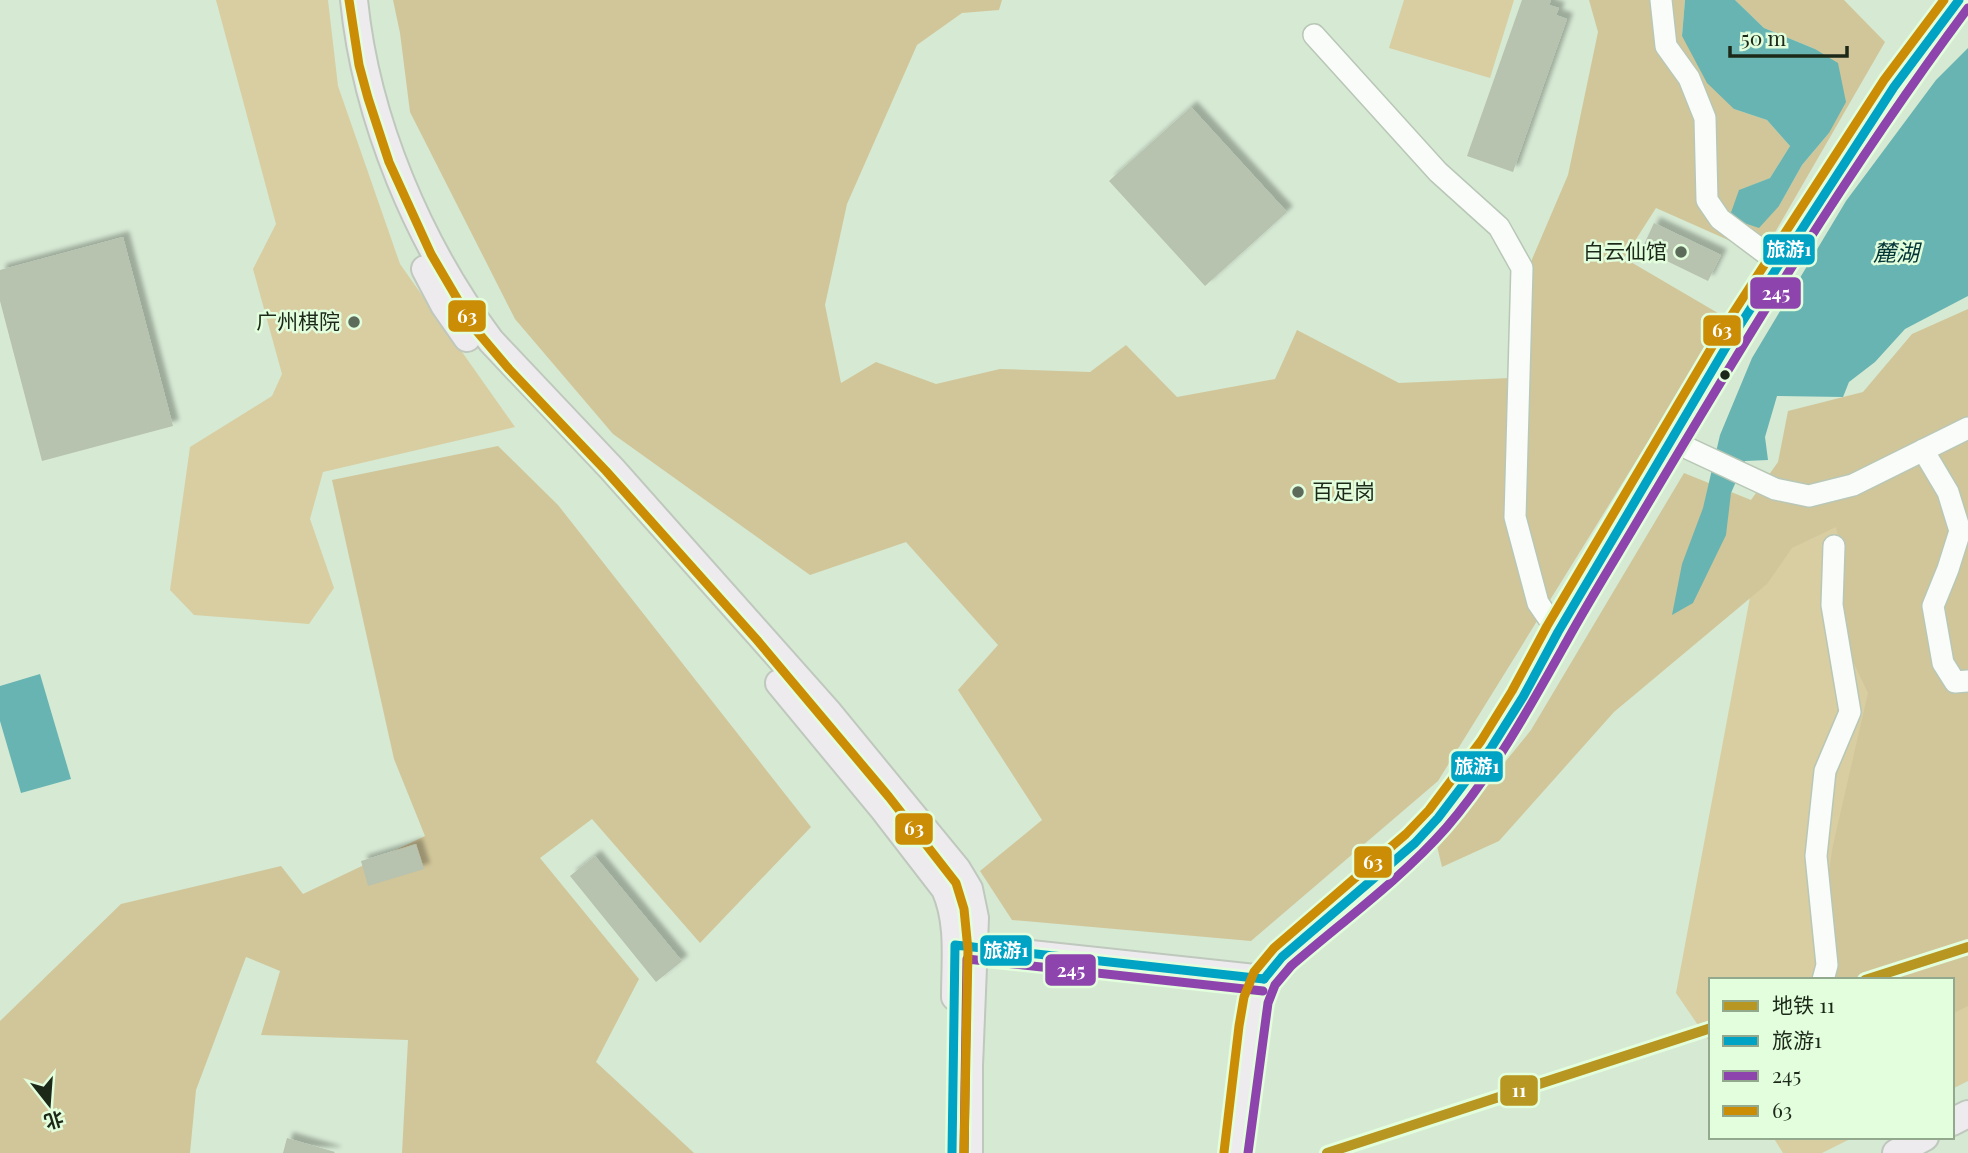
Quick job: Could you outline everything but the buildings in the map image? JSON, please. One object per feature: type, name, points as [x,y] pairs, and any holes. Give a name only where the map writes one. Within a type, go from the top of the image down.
[{"type":"main road","points":[[337,0],[344,52],[358,114],[402,226],[444,305],[501,378],[669,558],[777,681],[884,810],[945,889],[965,946],[969,1153]]},
{"type":"main road","points":[[355,0],[370,92],[388,148],[440,262],[476,321],[498,349],[620,479],[829,713],[957,869],[969,889],[973,902],[965,946],[953,1153]]},
{"type":"main road","points":[[1236,1153],[1251,1028],[1256,1000],[1264,979],[1282,957],[1384,870],[1438,818],[1491,748],[1670,440],[1780,264],[1894,88],[1959,0]]},
{"type":"main road","points":[[965,946],[1264,979]]},
{"type":"main road","points":[[1896,1153],[1921,1139]]},
{"type":"street","points":[[1661,0],[1666,46],[1689,79],[1706,118],[1707,200],[1720,219],[1780,264]]},
{"type":"street","points":[[1314,35],[1438,172],[1499,227],[1522,268],[1515,517],[1538,603],[1558,632]]},
{"type":"street","points":[[1670,440],[1775,489],[1809,496],[1853,485],[1968,428]]},
{"type":"street","points":[[1923,450],[1948,492],[1960,531],[1933,606],[1941,652],[1955,682],[1968,681]]},
{"type":"street","points":[[1824,978],[1827,965],[1816,856],[1825,771],[1850,712],[1832,605],[1834,546]]},
{"type":"shaded area","name":"广州棋院","points":[[216,0],[328,0],[338,86],[400,264],[515,427],[323,472],[310,519],[334,588],[309,624],[194,615],[170,590],[190,447],[272,396],[282,374],[253,269],[276,224]]},
{"type":"shaded area","points":[[393,0],[1002,0],[999,10],[962,13],[917,45],[847,204],[825,305],[841,383],[876,362],[936,384],[1000,369],[1090,372],[1126,345],[1177,397],[1275,379],[1297,330],[1399,383],[1529,377],[1530,264],[1568,175],[1598,32],[1589,0],[1685,0],[1682,36],[1734,109],[1767,120],[1790,146],[1770,178],[1740,190],[1779,206],[1802,165],[1829,133],[1815,49],[1764,28],[1735,0],[1844,0],[1885,42],[1762,255],[1656,208],[1624,258],[1723,316],[1438,781],[1251,941],[1012,920],[980,871],[1042,820],[958,690],[998,645],[906,542],[810,575],[613,434],[515,319],[410,112]]},
{"type":"shaded area","points":[[1404,0],[1514,0],[1490,78],[1389,48]]},
{"type":"shaded area","points":[[1968,309],[1968,1006],[1954,1013],[1954,978],[1824,978],[1822,916],[1833,845],[1868,693],[1835,624],[1843,558],[1836,527],[1792,548],[1767,584],[1614,712],[1499,841],[1442,867],[1437,846],[1531,730],[1684,473],[1751,500],[1778,462],[1788,411],[1863,392],[1912,334]]},
{"type":"shaded area","points":[[1968,440],[1968,1081],[1954,1088],[1954,978],[1709,978],[1709,1041],[1676,993],[1759,549]]},
{"type":"shaded area","points":[[498,446],[558,505],[811,827],[700,943],[592,819],[540,858],[639,979],[596,1062],[694,1153],[402,1153],[408,1040],[261,1035],[280,971],[246,957],[196,1090],[190,1153],[0,1153],[0,1021],[121,904],[281,866],[303,894],[425,836],[394,759],[332,480]]},
{"type":"shaded area","points":[[1774,1139],[1850,1139],[1822,1153],[1783,1153]]},
{"type":"water","points":[[1685,0],[1735,0],[1764,28],[1815,49],[1838,63],[1846,102],[1829,133],[1802,165],[1779,206],[1759,228],[1729,218],[1739,190],[1770,178],[1790,146],[1767,120],[1734,109],[1707,83],[1682,36]]},
{"type":"water","name":"麓湖","points":[[1968,48],[1968,296],[1905,329],[1875,362],[1849,382],[1843,397],[1777,396],[1765,437],[1768,460],[1745,461],[1731,493],[1726,535],[1693,603],[1672,615],[1682,564],[1703,508],[1720,435],[1752,358],[1846,201],[1936,80]]},
{"type":"water","points":[[40,674],[71,779],[21,793],[0,721],[0,686]]},
{"type":"metro line","name":"11","points":[[1871,978],[1968,947]]},
{"type":"metro line","name":"11","points":[[1327,1153],[1709,1029]]},
{"type":"transit line","name":"63","points":[[349,0],[359,65],[389,162],[431,254],[475,329],[757,640],[889,797],[956,883],[964,909],[968,950],[964,1153]]},
{"type":"transit line","name":"63","points":[[1224,1152],[1239,1026],[1244,997],[1254,972],[1274,948],[1406,834],[1429,810],[1481,741],[1719,335],[1884,80],[1944,0]]},
{"type":"transit line","name":"旅游1","points":[[1264,979],[1282,957],[1415,843],[1438,818],[1491,748],[1729,342],[1894,87],[1959,0]]},
{"type":"transit line","name":"245","points":[[1248,1153],[1268,1003],[1275,985],[1291,966],[1391,882],[1429,846],[1481,784],[1794,263],[1879,134],[1968,8]]},
{"type":"transit line","name":"旅游1","points":[[952,1153],[955,945],[1264,979]]},
{"type":"transit line","name":"245","points":[[964,1153],[967,959],[1263,991]]},
{"type":"place","name":"白云仙馆","points":[[1681,252]]},
{"type":"place","name":"广州棋院","points":[[354,322]]},
{"type":"place","name":"百足岗","points":[[1298,492]]}]
